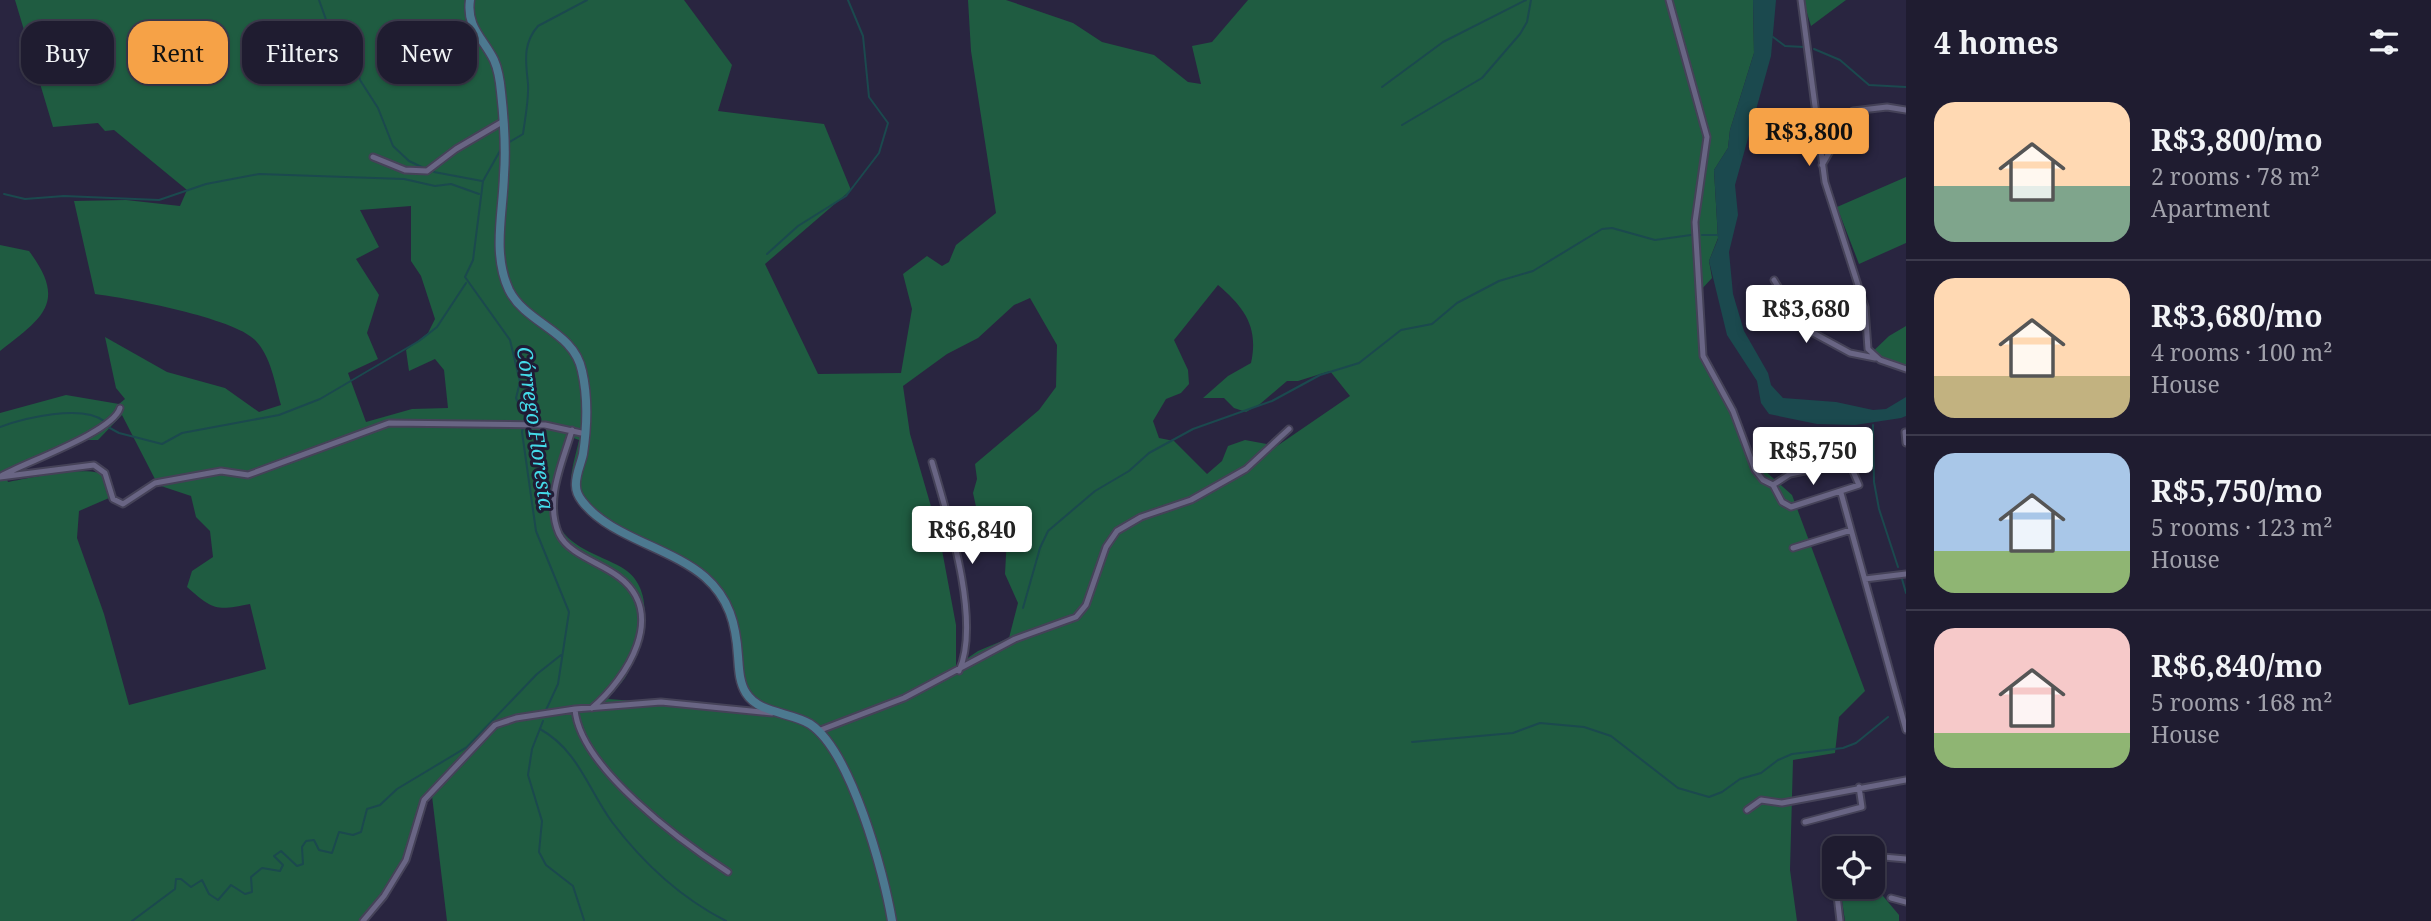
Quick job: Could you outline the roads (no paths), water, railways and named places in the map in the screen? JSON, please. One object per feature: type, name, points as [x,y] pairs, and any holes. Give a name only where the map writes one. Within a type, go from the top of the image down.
[{"type":"main road","points":[[470,0],[470,21],[474,31],[496,63],[504,145],[500,222],[502,271],[516,300],[565,341],[580,361],[586,434],[576,487],[583,503],[628,533],[694,568],[716,589],[736,627],[739,671],[744,691],[761,705],[801,720],[827,740],[861,807],[884,880],[892,921]]},
{"type":"street","points":[[1669,0],[1707,137],[1695,222],[1703,356],[1733,411],[1746,451],[1759,476],[1773,485],[1782,502],[1791,507],[1859,485],[1849,461],[1790,474],[1773,485]]},
{"type":"street","points":[[1801,0],[1822,165],[1829,197],[1865,307],[1868,346],[1875,358]]},
{"type":"street","points":[[1822,165],[1853,111],[1887,107],[1906,110]]},
{"type":"street","points":[[373,157],[405,170],[427,171],[456,149],[502,122]]},
{"type":"street","points":[[1774,280],[1804,328],[1850,353],[1906,369]]},
{"type":"street","points":[[0,477],[66,444],[93,435],[112,421],[120,408]]},
{"type":"street","points":[[0,477],[94,465],[105,473],[113,499],[123,503],[155,483],[221,471],[248,475],[389,423],[523,425],[586,434]]},
{"type":"street","points":[[818,731],[904,698],[1015,639],[1076,617],[1086,605],[1106,547],[1117,531],[1127,523],[1191,500],[1246,469],[1289,429]]},
{"type":"street","points":[[572,430],[555,485],[558,532],[571,547],[628,584],[637,598],[641,617],[639,640],[629,666],[591,708]]},
{"type":"street","points":[[1905,432],[1906,443]]},
{"type":"street","points":[[932,461],[953,538],[967,625],[967,651],[959,671]]},
{"type":"street","points":[[1841,493],[1906,730]]},
{"type":"street","points":[[1793,548],[1851,530]]},
{"type":"street","points":[[1866,579],[1906,573]]},
{"type":"street","points":[[363,921],[384,896],[406,860],[426,797],[461,765],[490,730],[516,718],[575,709],[661,702],[782,714]]},
{"type":"street","points":[[1898,705],[1906,704]]},
{"type":"street","points":[[575,709],[580,734],[632,797],[664,828],[728,872]]},
{"type":"street","points":[[1747,810],[1761,800],[1782,803],[1906,780]]},
{"type":"street","points":[[1805,822],[1862,807],[1859,787]]},
{"type":"street","points":[[1885,857],[1906,859]]},
{"type":"street","points":[[1891,898],[1906,902]]},
{"type":"street","points":[[1837,899],[1840,921]]},
{"type":"waterway","points":[[319,0],[329,28],[351,46],[360,80],[378,108],[393,146],[409,161],[426,169]]},
{"type":"waterway","name":"Córrego Floresta","points":[[508,143],[523,134],[528,96],[526,54],[529,40],[538,26],[587,0]]},
{"type":"waterway","points":[[767,254],[798,226],[846,196],[879,153],[888,123],[869,97],[863,36],[848,0]]},
{"type":"waterway","points":[[1382,87],[1443,42],[1526,0]]},
{"type":"waterway","points":[[1402,125],[1482,78],[1520,34],[1527,22],[1531,0]]},
{"type":"waterway","points":[[1773,37],[1785,46],[1804,47]]},
{"type":"waterway","points":[[1814,49],[1840,60],[1869,85],[1906,87]]},
{"type":"waterway","name":"Córrego Floresta","points":[[501,149],[483,181],[473,260],[465,277],[510,340],[520,382],[516,398],[525,417],[522,432],[536,531],[569,612],[558,684],[546,710]]},
{"type":"waterway","points":[[434,172],[482,181]]},
{"type":"waterway","points":[[4,194],[25,199],[64,196],[159,200],[206,184],[259,174],[404,179],[435,186],[451,184],[479,194]]},
{"type":"waterway","points":[[1023,608],[1040,548],[1048,531],[1095,491],[1129,471],[1149,453],[1193,429],[1272,401],[1320,375],[1359,363],[1401,330],[1432,324],[1457,303],[1499,281],[1533,271],[1602,229],[1612,228],[1655,240],[1691,235]]},
{"type":"waterway","points":[[1702,235],[1718,235]]},
{"type":"waterway","points":[[108,427],[119,433],[162,444],[182,433],[279,415],[320,399],[419,341],[437,327],[466,283]]},
{"type":"waterway","points":[[0,427],[23,420],[68,413],[94,416],[104,421]]},
{"type":"waterway","points":[[1873,425],[1874,482],[1879,509],[1898,567]]},
{"type":"waterway","points":[[1902,579],[1906,593]]},
{"type":"waterway","name":"Córrego Floresta","points":[[132,921],[175,889],[176,879],[181,879],[191,887],[202,880],[209,894],[218,900],[231,885],[245,894],[252,892],[251,877],[262,868],[280,871],[283,865],[274,856],[281,851],[297,866],[303,864],[302,847],[306,841],[314,840],[319,850],[332,853],[339,832],[353,835],[361,832],[367,809],[380,805],[397,789],[467,747],[537,674],[561,655]]},
{"type":"waterway","points":[[1412,742],[1513,733],[1540,723],[1584,727],[1611,736],[1678,788],[1709,797],[1722,792],[1740,779],[1761,773],[1778,760],[1792,754],[1843,748],[1856,743],[1888,717]]},
{"type":"waterway","points":[[543,721],[532,749],[528,775],[542,821],[539,852],[546,865],[573,886],[584,920]]},
{"type":"waterway","points":[[540,729],[573,759],[612,822],[637,852],[678,890],[726,921]]}]
